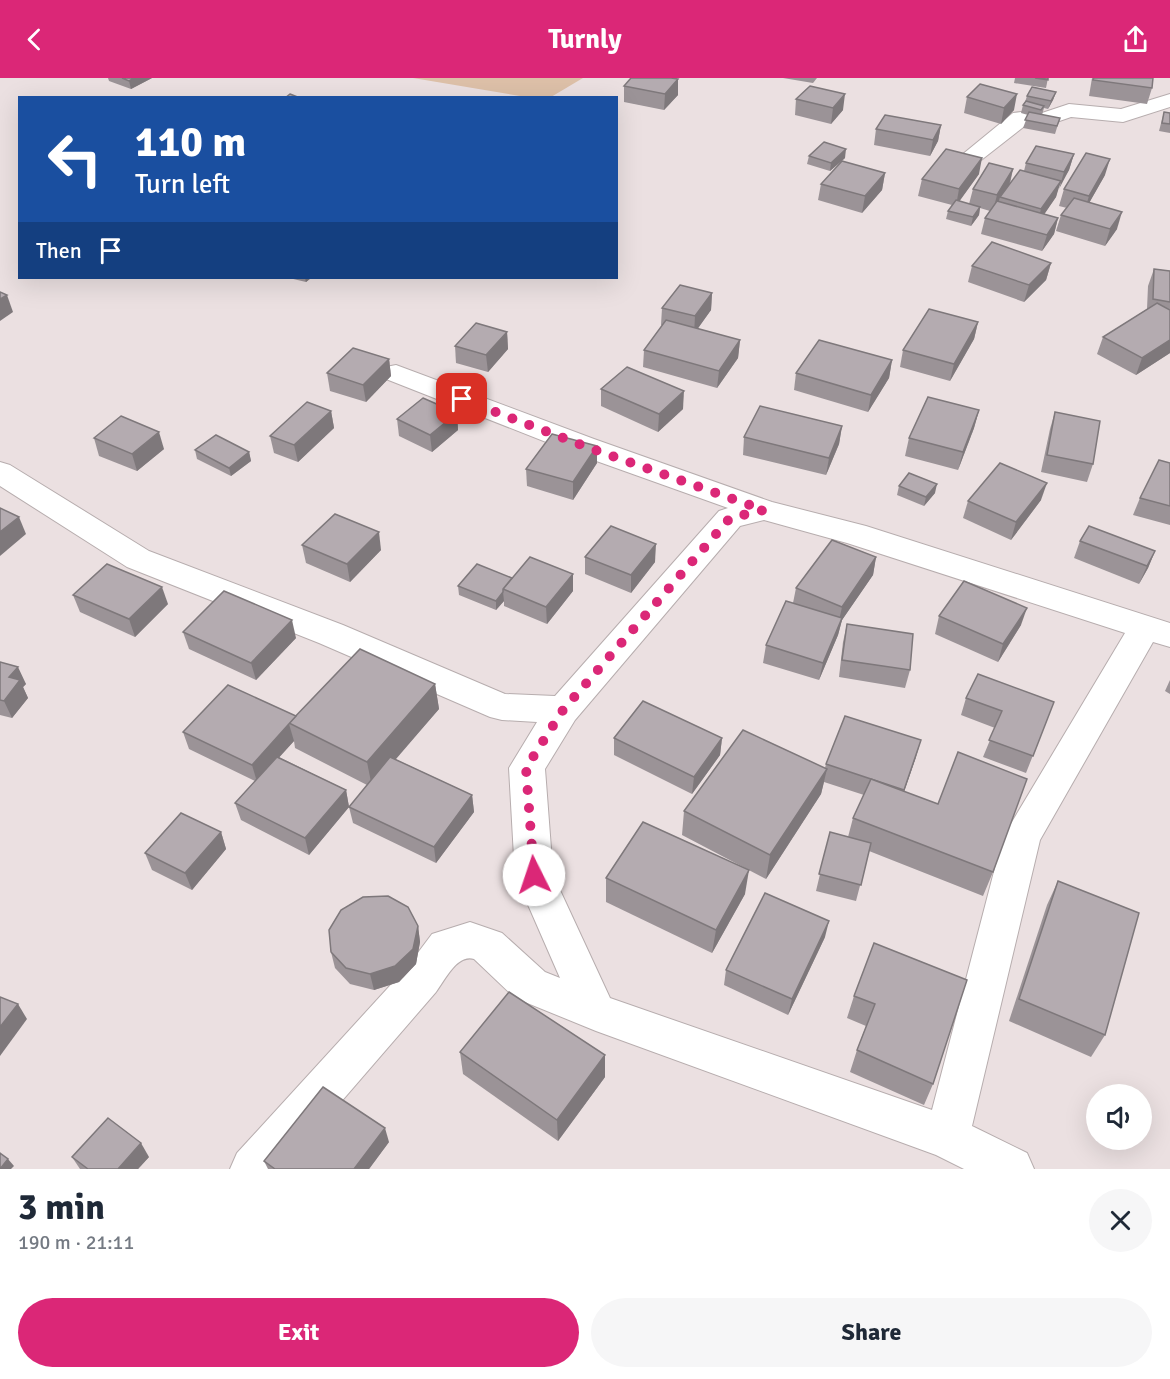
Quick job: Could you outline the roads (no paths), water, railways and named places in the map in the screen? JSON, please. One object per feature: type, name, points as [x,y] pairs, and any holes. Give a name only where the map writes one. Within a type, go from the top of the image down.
[{"type":"street","points":[[963,163],[1021,118],[1045,120],[1069,110],[1123,116],[1170,100]]},
{"type":"street","points":[[253,1169],[422,979],[446,947],[470,940],[488,946],[530,985],[975,1156],[1022,837],[1157,631],[867,538],[764,510],[573,442],[396,373]]},
{"type":"street","points":[[0,472],[138,559],[331,634],[502,707],[563,710]]},
{"type":"street","points":[[596,1012],[534,875],[526,768],[563,710],[730,518],[764,510]]}]
